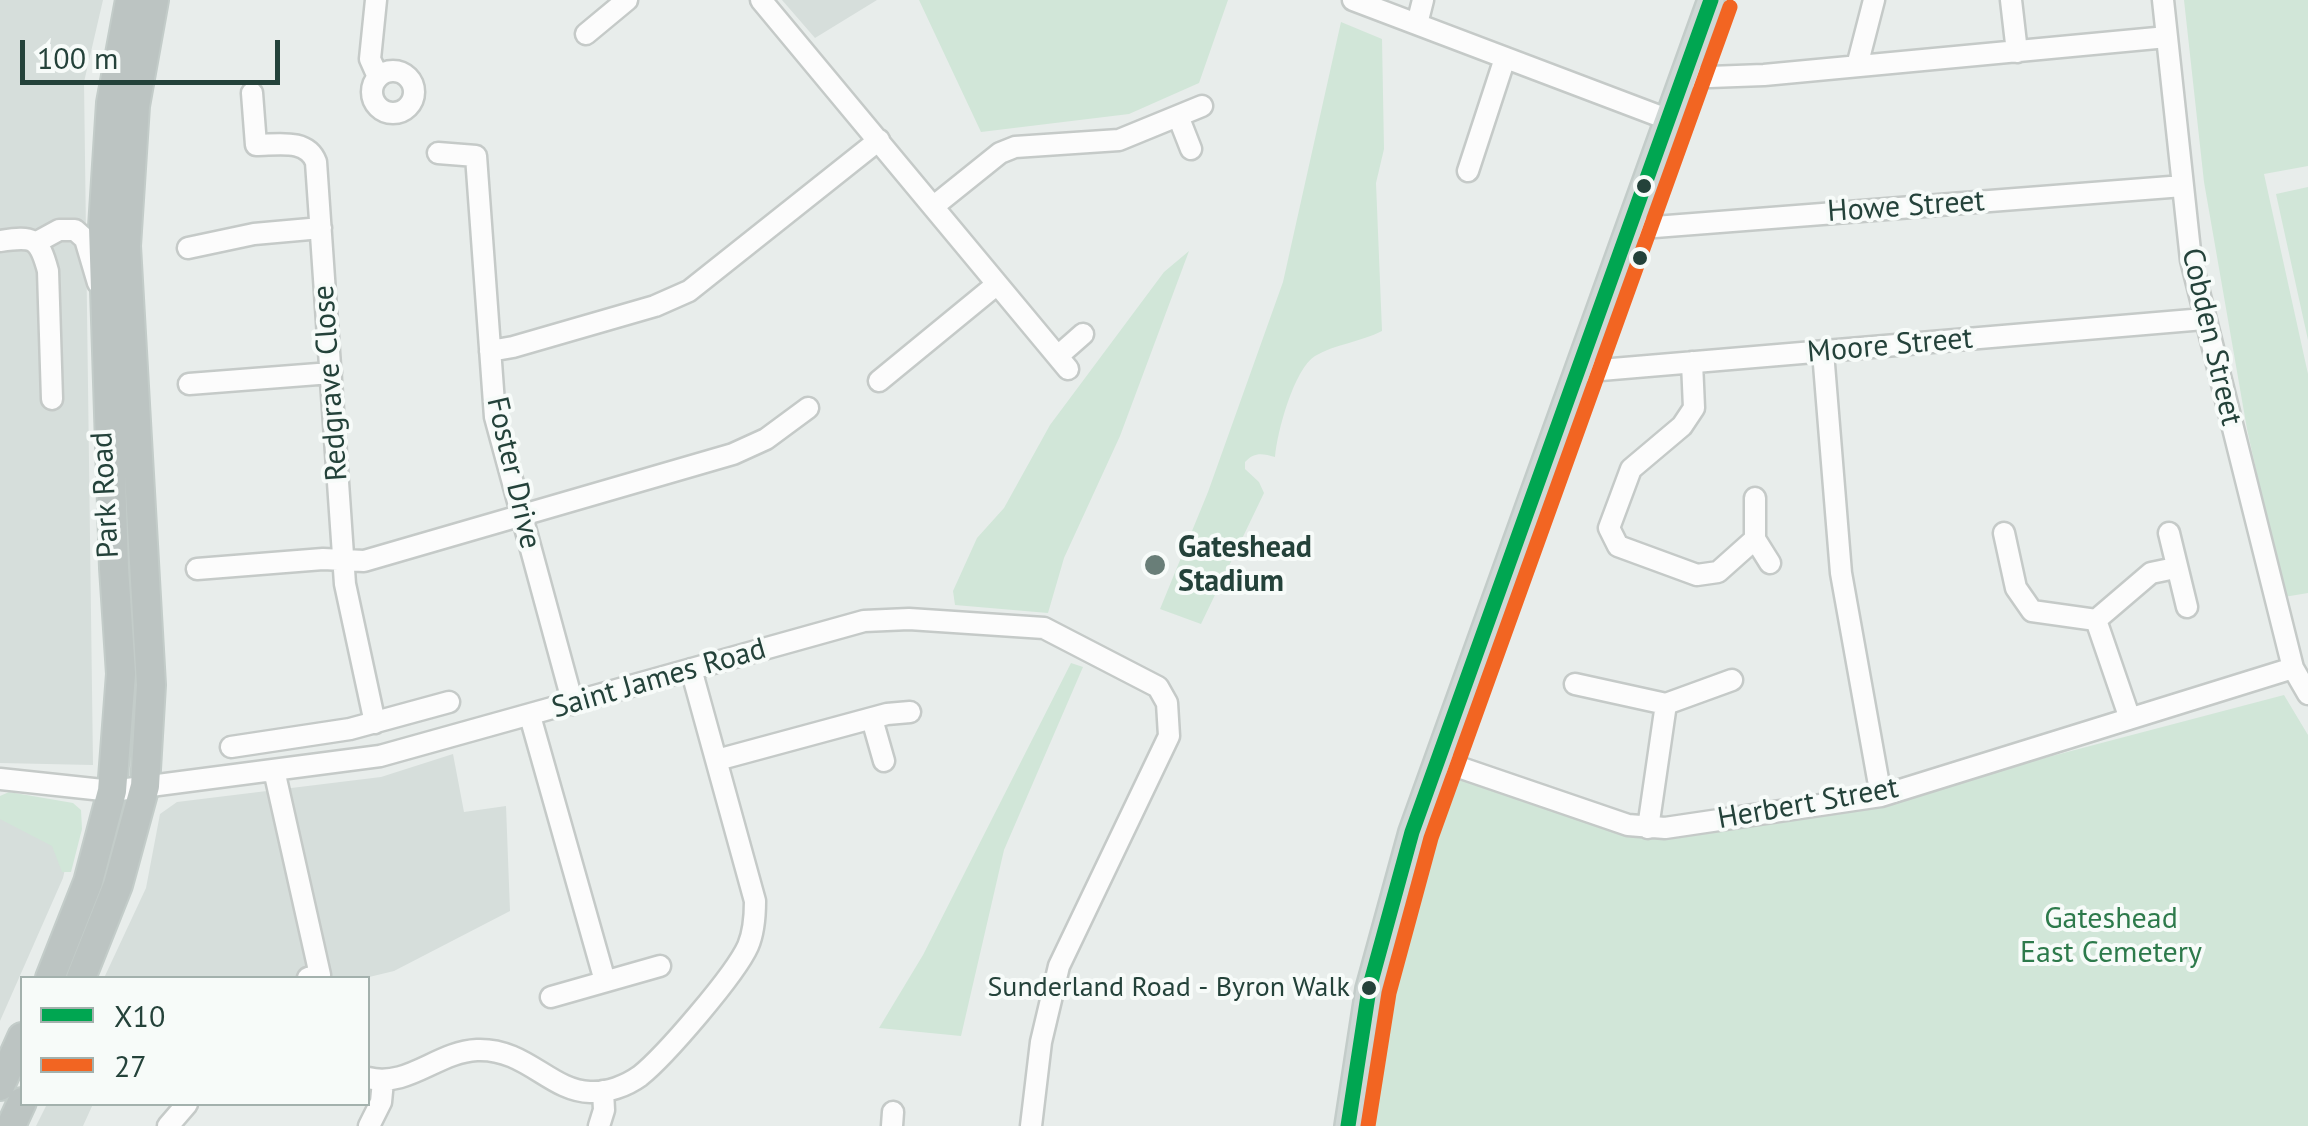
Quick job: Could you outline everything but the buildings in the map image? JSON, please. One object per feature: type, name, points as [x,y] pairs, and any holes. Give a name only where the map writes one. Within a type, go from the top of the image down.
[{"type":"highway","name":"Park Road","points":[[51,976],[88,882],[112,791],[121,674],[103,227],[111,103],[130,0]]},
{"type":"highway","name":"Park Road","points":[[81,976],[118,885],[144,786],[151,686],[126,246],[135,106],[154,0]]},
{"type":"highway","points":[[118,619],[146,619]]},
{"type":"highway","points":[[0,1086],[20,1041]]},
{"type":"main road","points":[[1348,1126],[1368,988],[1392,897],[1712,0]]},
{"type":"street","points":[[376,0],[370,59],[378,77]]},
{"type":"street","points":[[586,34],[628,0]]},
{"type":"street","points":[[761,0],[1063,363],[1083,334]]},
{"type":"street","points":[[1354,0],[1668,119]]},
{"type":"street","points":[[1417,24],[1424,0]]},
{"type":"street","points":[[1857,66],[1874,0]]},
{"type":"street","points":[[2012,0],[2017,52]]},
{"type":"street","name":"Cobden Street","points":[[2163,0],[2191,260],[2292,668],[2308,694]]},
{"type":"street","points":[[1682,78],[1764,75],[2167,37]]},
{"type":"street","points":[[1468,171],[1505,58]]},
{"type":"street","name":"Redgrave Close","points":[[252,93],[256,145],[294,145],[312,152],[316,162],[342,562],[374,723]]},
{"type":"street","points":[[934,206],[1000,154],[1015,147],[1119,140],[1202,106]]},
{"type":"street","points":[[1178,116],[1191,148]]},
{"type":"street","points":[[490,351],[513,348],[656,306],[689,291],[879,140]]},
{"type":"street","name":"Foster Drive","points":[[438,153],[476,156],[495,417],[573,704]]},
{"type":"street","name":"Howe Street","points":[[1629,229],[2184,186]]},
{"type":"street","points":[[188,248],[254,234],[321,228]]},
{"type":"street","points":[[0,242],[22,238],[37,242],[59,230],[75,230],[85,239],[105,299]]},
{"type":"street","points":[[37,242],[48,270],[52,399]]},
{"type":"street","points":[[879,381],[996,284]]},
{"type":"street","name":"Moore Street","points":[[1577,372],[2204,319]]},
{"type":"street","points":[[1823,352],[1842,573],[1881,796]]},
{"type":"street","points":[[1692,362],[1694,408],[1682,426],[1632,469],[1609,528],[1618,546],[1697,576],[1718,572],[1755,539]]},
{"type":"street","points":[[189,384],[330,374]]},
{"type":"street","points":[[197,570],[322,559],[364,561],[733,454],[766,439],[808,408]]},
{"type":"street","points":[[1754,498],[1755,539],[1770,563]]},
{"type":"street","points":[[2169,533],[2186,607]]},
{"type":"street","points":[[2004,534],[2016,588],[2032,611],[2096,620],[2150,573],[2175,568]]},
{"type":"street","name":"Saint James Road","points":[[0,779],[112,791],[380,756],[864,621],[909,619],[1037,627],[1139,675],[1161,692],[1170,713],[1169,736],[1058,966],[1041,1042],[1031,1126]]},
{"type":"street","points":[[2096,620],[2129,716]]},
{"type":"street","name":"Herbert Street","points":[[1438,760],[1570,807],[1648,828],[1721,821],[1881,796],[2292,668]]},
{"type":"street","points":[[369,1126],[381,1102],[375,1079],[412,1074],[455,1054],[485,1050],[526,1061],[575,1089],[603,1092],[630,1083],[650,1068],[731,973],[750,941],[755,901],[691,669]]},
{"type":"street","points":[[1575,684],[1666,704],[1732,680]]},
{"type":"street","points":[[231,746],[374,723],[449,702]]},
{"type":"street","points":[[1648,828],[1666,704]]},
{"type":"street","points":[[717,760],[910,712]]},
{"type":"street","points":[[530,716],[606,981]]},
{"type":"street","points":[[872,719],[884,761]]},
{"type":"street","points":[[274,770],[320,976]]},
{"type":"street","points":[[551,996],[660,966]]},
{"type":"street","points":[[599,1126],[604,1110],[603,1092]]},
{"type":"street","points":[[168,1126],[185,1106]]},
{"type":"shaded area","points":[[0,0],[103,0],[84,82],[93,765],[0,763]]},
{"type":"shaded area","points":[[782,0],[877,0],[815,38]]},
{"type":"shaded area","points":[[453,754],[464,812],[506,806],[510,911],[394,971],[370,977],[105,976],[146,888],[160,814],[177,802],[381,777]]},
{"type":"shaded area","points":[[0,800],[78,811],[63,878],[0,1021]]},
{"type":"shaded area","points":[[46,1106],[92,1106],[83,1126],[36,1126]]},
{"type":"green space","points":[[919,0],[1228,0],[1199,83],[1129,114],[981,132]]},
{"type":"green space","points":[[2184,0],[2308,0],[2308,166],[2264,174],[2308,374],[2308,593],[2284,597],[2247,429],[2204,182]]},
{"type":"green space","points":[[1341,22],[1382,39],[1384,149],[1376,183],[1382,331],[1323,352],[1307,363],[1288,402],[1275,457],[1258,454],[1245,462],[1245,469],[1264,493],[1201,624],[1160,609],[1208,492],[1283,282]]},
{"type":"green space","points":[[2308,187],[2308,340],[2276,194]]},
{"type":"green space","points":[[1189,251],[1120,436],[1064,558],[1048,613],[955,605],[953,591],[977,538],[1004,508],[1050,425],[1164,272]]},
{"type":"green space","points":[[1071,663],[1083,667],[1004,850],[961,1036],[879,1028],[923,955]]},
{"type":"green space","name":"Gateshead East Cemetery","points":[[2284,695],[2308,735],[2308,1126],[1352,1126],[1372,988],[1441,765],[1628,829],[1877,802]]},
{"type":"green space","points":[[9,792],[73,803],[81,810],[82,829],[71,872],[62,872],[52,846],[0,819],[0,796]]},
{"type":"transit line","name":"X10","points":[[1348,1126],[1369,989],[1412,832],[1711,0]]},
{"type":"transit line","name":"27","points":[[1368,1126],[1389,993],[1431,838],[1730,7]]},
{"type":"place","name":"Gateshead Stadium","points":[[1155,565]]},
{"type":"place","name":"Sunderland Road - Byron Walk","points":[[1369,988]]}]
